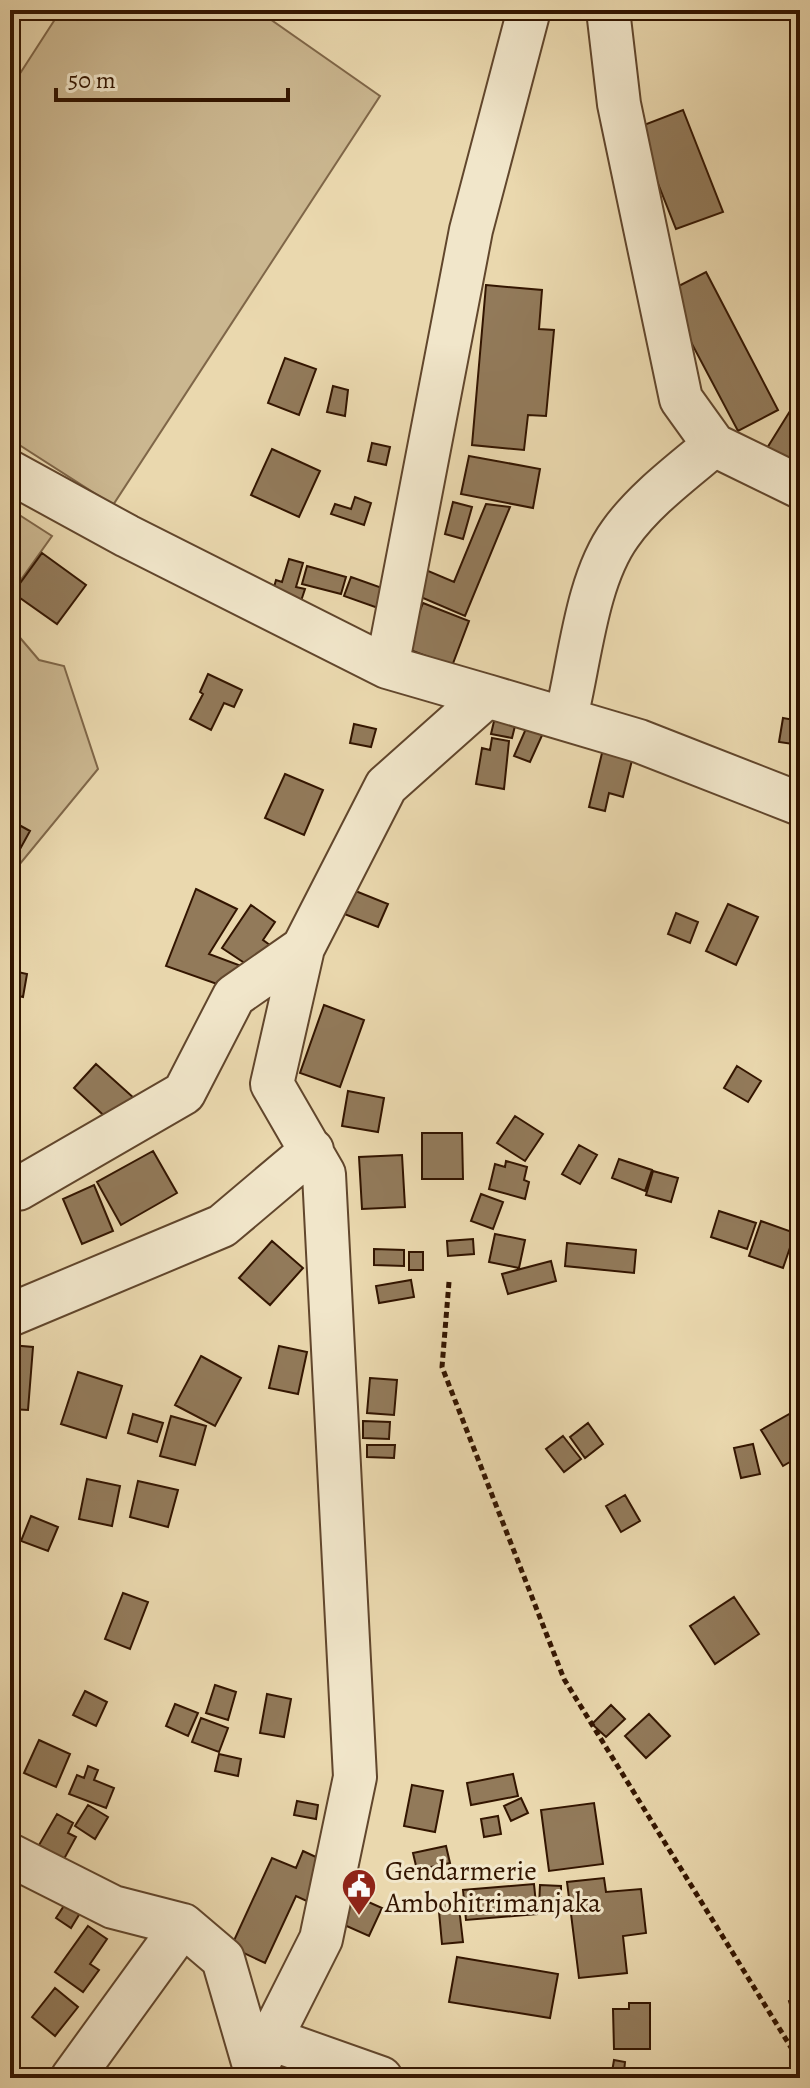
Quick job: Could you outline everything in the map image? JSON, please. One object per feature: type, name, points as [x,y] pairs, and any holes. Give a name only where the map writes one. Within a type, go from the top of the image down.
[{"type":"street","points":[[387,667],[471,230],[529,10]]},
{"type":"street","points":[[608,10],[619,104],[681,399],[714,445],[800,487]]},
{"type":"street","points":[[566,717],[594,591],[619,534],[667,485],[714,445]]},
{"type":"street","points":[[10,472],[127,536],[387,667],[566,717],[800,804]]},
{"type":"street","points":[[261,2061],[321,1939],[355,1777],[324,1174],[272,1084],[303,948],[386,786],[487,696]]},
{"type":"street","points":[[10,1188],[18,1189],[184,1093],[234,996],[303,948]]},
{"type":"street","points":[[10,1315],[222,1226],[312,1150]]},
{"type":"street","points":[[10,1855],[113,1907],[183,1925],[223,1959],[261,2061]]},
{"type":"street","points":[[72,2078],[183,1925]]},
{"type":"street","points":[[261,2061],[381,2078]]},
{"type":"path","points":[[449,1282],[442,1367],[564,1679],[800,2062]]},
{"type":"shaded area","points":[[61,10],[257,10],[380,96],[113,505],[10,439],[10,89]]},
{"type":"shaded area","points":[[10,509],[52,536],[10,595]]},
{"type":"shaded area","points":[[10,626],[39,660],[64,666],[98,769],[10,876]]},
{"type":"building","points":[[683,110],[723,212],[676,229],[636,128]]},
{"type":"building","points":[[706,272],[778,410],[738,431],[665,293]]},
{"type":"building","points":[[486,285],[542,290],[539,329],[554,330],[546,416],[528,415],[524,450],[472,445]]},
{"type":"building","points":[[285,358],[316,369],[299,415],[268,403]]},
{"type":"building","points":[[333,386],[348,390],[345,416],[327,412]]},
{"type":"building","points":[[790,411],[800,417],[800,476],[764,453]]},
{"type":"building","points":[[372,443],[390,447],[386,465],[368,461]]},
{"type":"building","points":[[272,449],[320,471],[299,517],[251,495]]},
{"type":"building","points":[[469,456],[540,469],[533,508],[461,494]]},
{"type":"building","points":[[355,497],[371,503],[364,525],[331,514],[335,504],[351,509]]},
{"type":"building","points":[[453,502],[472,507],[463,539],[445,534]]},
{"type":"building","points":[[486,504],[510,507],[465,616],[416,595],[426,570],[454,582]]},
{"type":"building","points":[[42,553],[86,585],[57,624],[13,593]]},
{"type":"building","points":[[289,559],[303,563],[296,587],[305,589],[300,604],[272,594],[276,580],[282,582]]},
{"type":"building","points":[[307,566],[346,577],[341,594],[302,584]]},
{"type":"building","points":[[351,577],[385,589],[378,608],[344,596]]},
{"type":"building","points":[[423,603],[469,621],[452,666],[405,648]]},
{"type":"building","points":[[208,674],[242,690],[234,707],[224,703],[211,730],[190,719],[203,694],[200,692]]},
{"type":"building","points":[[495,717],[516,722],[512,738],[491,734]]},
{"type":"building","points":[[783,718],[800,721],[800,745],[779,742]]},
{"type":"building","points":[[354,724],[376,729],[371,747],[350,743]]},
{"type":"building","points":[[528,724],[544,731],[530,762],[514,756]]},
{"type":"building","points":[[492,738],[509,741],[504,789],[476,784],[482,748],[490,750]]},
{"type":"building","points":[[603,749],[633,756],[623,797],[609,793],[605,811],[589,807]]},
{"type":"building","points":[[285,774],[323,790],[304,835],[265,818]]},
{"type":"building","points":[[10,820],[30,831],[19,851],[10,846]]},
{"type":"building","points":[[348,888],[388,904],[378,927],[339,912]]},
{"type":"building","points":[[196,889],[237,909],[209,954],[244,967],[234,990],[166,966]]},
{"type":"building","points":[[728,904],[758,917],[736,965],[706,951]]},
{"type":"building","points":[[251,905],[275,922],[263,940],[274,948],[258,972],[222,948]]},
{"type":"building","points":[[676,913],[698,922],[690,943],[668,934]]},
{"type":"building","points":[[10,953],[16,954],[13,971],[27,974],[23,997],[10,994]]},
{"type":"building","points":[[324,1005],[364,1020],[340,1087],[300,1073]]},
{"type":"building","points":[[96,1064],[135,1099],[112,1123],[74,1088]]},
{"type":"building","points":[[737,1066],[761,1081],[748,1102],[724,1088]]},
{"type":"building","points":[[348,1091],[384,1098],[378,1132],[342,1126]]},
{"type":"building","points":[[515,1116],[543,1134],[525,1161],[497,1143]]},
{"type":"building","points":[[422,1133],[462,1133],[463,1179],[422,1179]]},
{"type":"building","points":[[579,1145],[597,1155],[580,1184],[562,1174]]},
{"type":"building","points":[[153,1151],[177,1193],[121,1225],[97,1182]]},
{"type":"building","points":[[402,1155],[405,1207],[362,1209],[359,1157]]},
{"type":"building","points":[[619,1159],[652,1170],[645,1191],[612,1178]]},
{"type":"building","points":[[506,1161],[527,1167],[524,1180],[529,1182],[525,1199],[489,1189],[495,1164],[505,1167]]},
{"type":"building","points":[[653,1171],[678,1178],[671,1202],[646,1195]]},
{"type":"building","points":[[94,1185],[113,1231],[82,1244],[63,1199]]},
{"type":"building","points":[[481,1194],[503,1202],[493,1229],[471,1221]]},
{"type":"building","points":[[719,1211],[756,1223],[747,1249],[711,1237]]},
{"type":"building","points":[[761,1221],[795,1233],[783,1268],[749,1256]]},
{"type":"building","points":[[495,1234],[525,1240],[519,1268],[489,1262]]},
{"type":"building","points":[[473,1239],[474,1254],[448,1256],[447,1241]]},
{"type":"building","points":[[272,1241],[303,1268],[270,1305],[239,1278]]},
{"type":"building","points":[[567,1243],[636,1250],[634,1273],[565,1266]]},
{"type":"building","points":[[374,1249],[404,1250],[404,1266],[374,1265]]},
{"type":"building","points":[[409,1252],[423,1252],[423,1270],[409,1270]]},
{"type":"building","points":[[551,1261],[556,1281],[508,1294],[502,1274]]},
{"type":"building","points":[[411,1280],[414,1297],[379,1303],[376,1286]]},
{"type":"building","points":[[10,1345],[33,1347],[28,1410],[10,1409]]},
{"type":"building","points":[[279,1346],[307,1352],[298,1394],[269,1388]]},
{"type":"building","points":[[201,1356],[241,1378],[215,1426],[175,1405]]},
{"type":"building","points":[[78,1372],[122,1386],[106,1438],[61,1424]]},
{"type":"building","points":[[370,1378],[397,1380],[394,1415],[367,1413]]},
{"type":"building","points":[[800,1408],[800,1456],[783,1466],[761,1430]]},
{"type":"building","points":[[133,1414],[163,1423],[157,1442],[128,1433]]},
{"type":"building","points":[[171,1416],[206,1426],[195,1465],[160,1456]]},
{"type":"building","points":[[363,1421],[390,1422],[389,1439],[363,1438]]},
{"type":"building","points":[[588,1423],[603,1444],[585,1458],[570,1437]]},
{"type":"building","points":[[563,1436],[581,1459],[564,1472],[546,1449]]},
{"type":"building","points":[[753,1444],[760,1474],[741,1478],[734,1448]]},
{"type":"building","points":[[367,1445],[395,1445],[394,1458],[367,1457]]},
{"type":"building","points":[[87,1479],[120,1486],[112,1526],[79,1519]]},
{"type":"building","points":[[138,1481],[178,1490],[168,1527],[130,1517]]},
{"type":"building","points":[[625,1495],[640,1521],[621,1532],[606,1506]]},
{"type":"building","points":[[31,1516],[58,1527],[48,1551],[21,1541]]},
{"type":"building","points":[[123,1593],[148,1602],[130,1649],[105,1639]]},
{"type":"building","points":[[734,1597],[759,1634],[715,1664],[690,1626]]},
{"type":"building","points":[[215,1685],[236,1692],[228,1720],[206,1713]]},
{"type":"building","points":[[85,1691],[107,1702],[96,1726],[73,1715]]},
{"type":"building","points":[[267,1694],[291,1699],[284,1737],[260,1733]]},
{"type":"building","points":[[175,1704],[198,1713],[188,1736],[166,1726]]},
{"type":"building","points":[[611,1705],[625,1719],[606,1737],[592,1724]]},
{"type":"building","points":[[649,1714],[670,1736],[646,1758],[625,1736]]},
{"type":"building","points":[[201,1718],[228,1728],[219,1752],[192,1742]]},
{"type":"building","points":[[39,1740],[70,1754],[56,1787],[24,1773]]},
{"type":"building","points":[[219,1754],[241,1759],[238,1776],[215,1771]]},
{"type":"building","points":[[88,1766],[98,1770],[94,1780],[114,1788],[106,1808],[69,1794],[77,1775],[84,1778]]},
{"type":"building","points":[[513,1774],[518,1796],[471,1805],[467,1783]]},
{"type":"building","points":[[412,1785],[443,1791],[435,1832],[404,1826]]},
{"type":"building","points":[[521,1798],[528,1813],[511,1821],[504,1806]]},
{"type":"building","points":[[297,1801],[318,1805],[316,1819],[294,1815]]},
{"type":"building","points":[[594,1803],[603,1864],[549,1871],[541,1810]]},
{"type":"building","points":[[88,1805],[108,1817],[95,1839],[75,1826]]},
{"type":"building","points":[[57,1814],[73,1823],[68,1833],[76,1837],[64,1859],[39,1845]]},
{"type":"building","points":[[498,1816],[501,1834],[484,1837],[481,1819]]},
{"type":"building","points":[[446,1846],[450,1863],[417,1870],[413,1853]]},
{"type":"building","points":[[303,1851],[329,1863],[320,1907],[296,1896],[265,1963],[231,1947],[272,1858],[296,1868]]},
{"type":"building","points":[[604,1878],[606,1892],[641,1889],[646,1933],[623,1936],[627,1973],[579,1978],[567,1882]]},
{"type":"building","points":[[534,1884],[537,1914],[466,1920],[463,1890]]},
{"type":"building","points":[[540,1885],[561,1886],[561,1907],[539,1907]]},
{"type":"building","points":[[346,1892],[382,1908],[369,1936],[333,1920]]},
{"type":"building","points":[[71,1895],[85,1905],[71,1928],[56,1918]]},
{"type":"building","points":[[458,1899],[463,1942],[442,1944],[438,1901]]},
{"type":"building","points":[[88,1926],[107,1939],[90,1964],[99,1970],[83,1992],[55,1972]]},
{"type":"building","points":[[457,1957],[558,1974],[550,2018],[449,2002]]},
{"type":"building","points":[[55,1988],[78,2007],[55,2036],[32,2017]]},
{"type":"building","points":[[800,1997],[800,2036],[789,2001]]},
{"type":"building","points":[[629,2003],[650,2003],[650,2049],[614,2049],[613,2009],[629,2009]]},
{"type":"building","points":[[614,2060],[625,2062],[624,2072],[633,2073],[632,2078],[611,2078]]},
{"type":"place","name":"Gendarmerie Ambohitrimanjaka","points":[[359,1917]]}]
